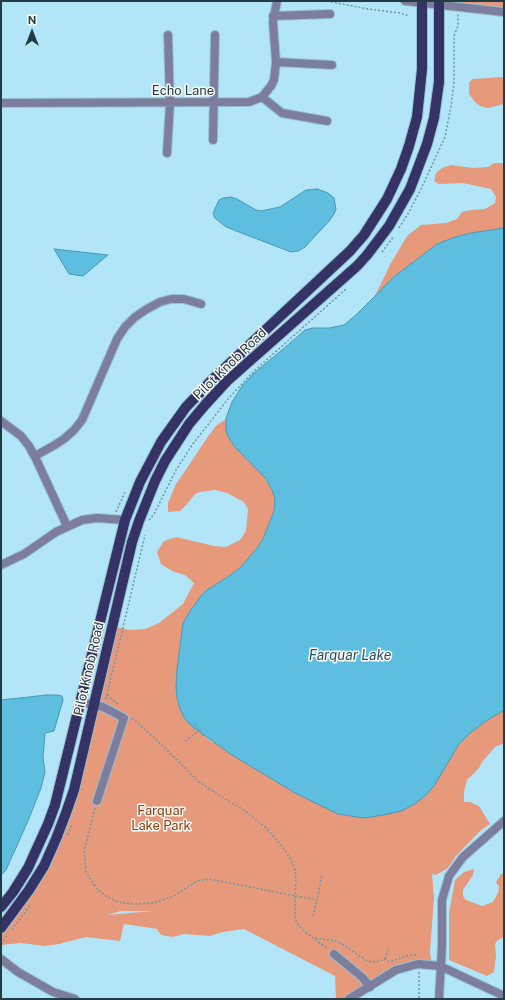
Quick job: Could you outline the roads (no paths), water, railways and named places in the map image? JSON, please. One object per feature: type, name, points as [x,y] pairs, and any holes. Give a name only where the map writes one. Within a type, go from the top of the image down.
[{"type":"main road","name":"Pilot Knob Road","points":[[1,907],[13,892],[28,868],[48,824],[55,804],[124,520],[140,482],[161,442],[186,407],[212,380],[350,251],[364,235],[387,199],[401,169],[417,117],[422,69],[422,2]]},
{"type":"main road","name":"Pilot Knob Road","points":[[1,928],[29,890],[44,866],[56,839],[74,790],[98,706],[132,542],[143,522],[155,480],[165,461],[189,424],[205,405],[241,368],[357,266],[378,241],[397,213],[418,171],[434,118],[439,82],[439,3]]},
{"type":"main road","points":[[124,520],[143,522]]},
{"type":"street","points":[[276,1],[273,16],[276,62],[274,80],[262,97],[282,113],[327,121]]},
{"type":"street","points":[[405,1],[439,3],[458,7],[504,12]]},
{"type":"street","points":[[273,16],[330,14]]},
{"type":"street","points":[[167,153],[170,103],[168,35]]},
{"type":"street","points":[[213,140],[215,35]]},
{"type":"street","points":[[276,62],[332,65]]},
{"type":"street","name":"Echo Lane","points":[[1,102],[214,103],[249,102],[262,97]]},
{"type":"street","points":[[35,456],[64,439],[82,420],[117,339],[125,327],[135,317],[160,302],[171,299],[184,299],[201,304]]},
{"type":"street","points":[[1,421],[21,436],[35,456],[67,526]]},
{"type":"street","points":[[1,565],[24,554],[56,532],[82,520],[97,518],[124,520]]},
{"type":"street","points":[[80,702],[98,706],[124,718],[97,801]]},
{"type":"street","points":[[439,999],[442,946],[442,900],[449,876],[463,857],[504,821]]},
{"type":"street","points":[[334,954],[363,978],[370,987]]},
{"type":"street","points":[[1,959],[18,972],[53,992],[75,999]]},
{"type":"street","points":[[349,999],[396,970],[418,964],[440,966],[504,996]]},
{"type":"water","points":[[317,189],[328,193],[334,198],[336,209],[330,220],[305,247],[298,251],[291,252],[226,227],[215,218],[213,213],[219,200],[223,198],[231,197],[237,199],[256,210],[261,211],[280,207],[306,190]]},
{"type":"water","name":"Farquar Lake","points":[[504,228],[504,710],[470,733],[459,744],[434,786],[425,796],[413,805],[401,811],[364,818],[338,814],[297,794],[232,755],[194,728],[185,719],[180,709],[176,687],[183,623],[201,596],[207,590],[241,567],[257,548],[263,539],[274,511],[275,499],[272,490],[266,479],[230,440],[226,431],[226,418],[232,402],[242,386],[254,373],[305,330],[344,325],[395,276],[437,244],[471,233]]},
{"type":"water","points":[[54,249],[108,255],[83,276],[69,274]]},
{"type":"water","points":[[47,695],[62,696],[63,700],[54,731],[45,733],[43,757],[45,772],[41,788],[6,870],[1,875],[1,700]]},
{"type":"park label","name":"Farquar Lake Park","points":[[161,818]]}]
